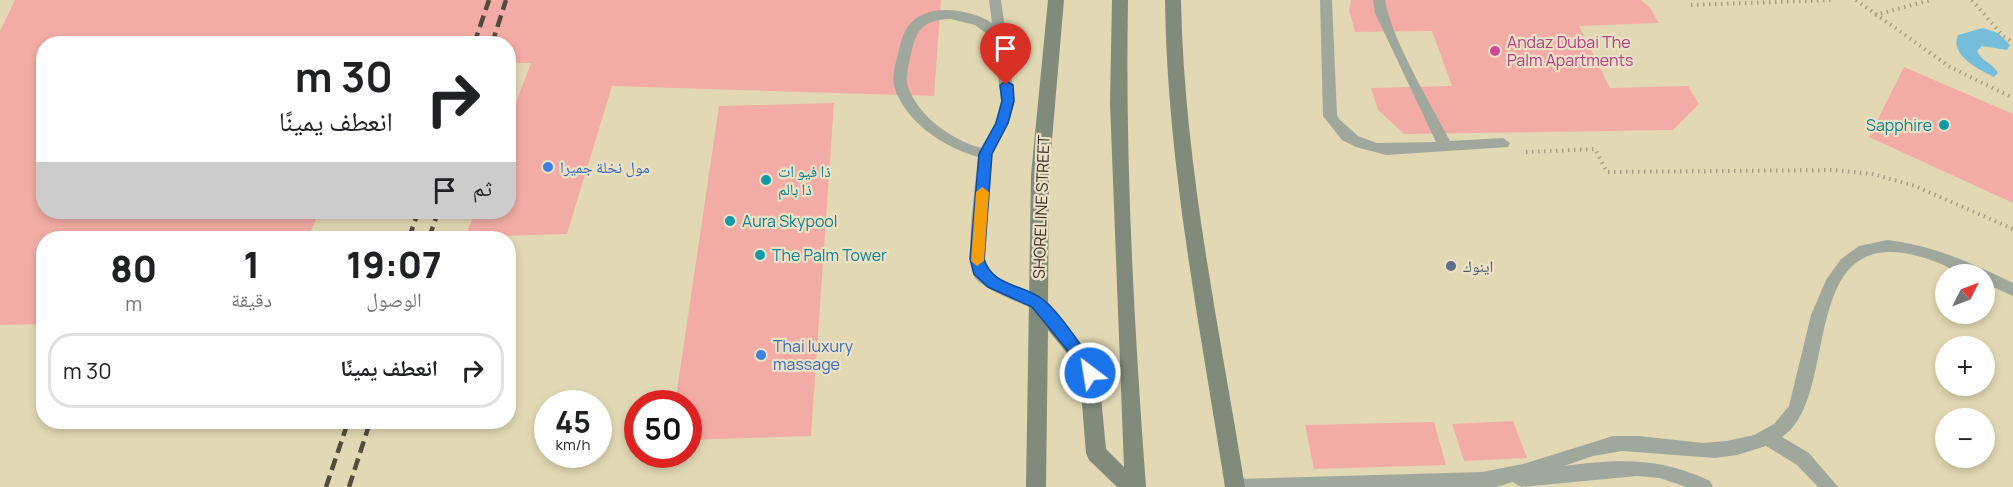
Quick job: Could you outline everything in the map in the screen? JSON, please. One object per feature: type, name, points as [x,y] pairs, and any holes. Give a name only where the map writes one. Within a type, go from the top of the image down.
[{"type":"main road","name":"SHORELINE STREET","points":[[1036,487],[1040,175],[1056,0]]},
{"type":"main road","points":[[1120,0],[1118,103],[1129,386],[1136,487]]},
{"type":"main road","points":[[1173,0],[1174,72],[1181,144],[1235,487]]},
{"type":"main road","points":[[1037,303],[1088,365],[1096,453],[1131,487]]},
{"type":"lane","points":[[995,0],[1002,40],[1008,101],[1002,123],[985,154],[977,259],[981,274],[993,283],[1037,303]]},
{"type":"lane","points":[[1326,0],[1330,116],[1337,129],[1350,140],[1377,149],[1503,143]]},
{"type":"lane","points":[[1379,0],[1381,13],[1393,42],[1446,147]]},
{"type":"lane","points":[[985,154],[954,144],[921,117],[901,86],[902,66],[906,42],[914,26],[931,14],[959,15],[984,21],[1002,40]]},
{"type":"lane","points":[[1483,480],[1538,468],[1598,446],[1648,443],[1681,450],[1713,450],[1742,447],[1767,437],[1780,430],[1797,410],[1822,308],[1843,264],[1855,254],[1873,247],[1894,246],[1918,249],[1955,264]]},
{"type":"lane","points":[[1995,281],[2013,290]]},
{"type":"lane","points":[[1767,437],[1803,459],[1829,487]]},
{"type":"lane","points":[[1235,487],[1562,476],[1625,466],[1648,467],[1672,473],[1704,487]]},
{"type":"path","points":[[1691,5],[1832,0]]},
{"type":"path","points":[[1856,0],[1910,42],[1950,68],[2013,98]]},
{"type":"path","points":[[1875,15],[1931,0]]},
{"type":"path","points":[[1972,0],[2002,35],[2013,43]]},
{"type":"path","points":[[1503,143],[1522,152],[1595,149],[1607,172],[1834,170],[1873,174],[1915,186],[2013,230]]},
{"type":"sand","points":[[0,0],[2013,0],[2013,487],[0,487]]},
{"type":"water","points":[[1983,28],[1998,33],[2010,45],[2007,50],[1982,46],[1977,51],[1998,73],[1994,77],[1967,61],[1956,42],[1958,35]]},
{"type":"building","name":"مول نخلة جميرا","points":[[15,0],[941,0],[934,96],[612,86],[567,234],[516,236],[516,231],[467,231],[472,219],[516,219],[516,102],[531,63],[516,63],[516,36],[36,36],[36,219],[316,219],[311,231],[36,231],[36,324],[0,325],[0,31]]},
{"type":"building","points":[[1351,0],[1641,0],[1650,8],[1659,23],[1579,26],[1610,88],[1688,86],[1699,104],[1673,130],[1404,134],[1378,110],[1371,88],[1452,86],[1432,31],[1355,32],[1349,10]]},
{"type":"building","name":"Sapphire","points":[[1904,67],[2013,114],[2013,203],[1869,137]]},
{"type":"building","name":"The Palm Tower","points":[[834,103],[811,436],[702,440],[702,390],[677,390],[719,106]]},
{"type":"building","points":[[1513,421],[1527,458],[1464,461],[1452,424]]},
{"type":"building","points":[[1434,422],[1446,465],[1314,469],[1305,425]]},
{"type":"railway","points":[[477,36],[489,0]]},
{"type":"railway","points":[[495,36],[506,0]]},
{"type":"railway","points":[[411,231],[416,219]]},
{"type":"railway","points":[[431,231],[436,219]]},
{"type":"railway","points":[[326,487],[346,429]]},
{"type":"railway","points":[[349,487],[368,429]]},
{"type":"slow traffic","points":[[977,261],[982,192]]},
{"type":"place","name":"Andaz Dubai The Palm Apartments","points":[[1495,51]]},
{"type":"place","name":"Sapphire","points":[[1944,125]]},
{"type":"place","name":"مول نخلة جميرا","points":[[548,167]]},
{"type":"place","name":"ذا فيو ات ذا بالم","points":[[766,180]]},
{"type":"place","name":"Aura Skypool","points":[[730,221]]},
{"type":"place","name":"The Palm Tower","points":[[760,255]]},
{"type":"place","name":"اينوك","points":[[1451,266]]},
{"type":"place","name":"Thai luxury massage","points":[[761,355]]},
{"type":"route","points":[[1006,85],[1008,101],[1002,123],[985,154],[977,259],[981,274],[993,283],[1037,303],[1083,357],[1090,373]]}]
